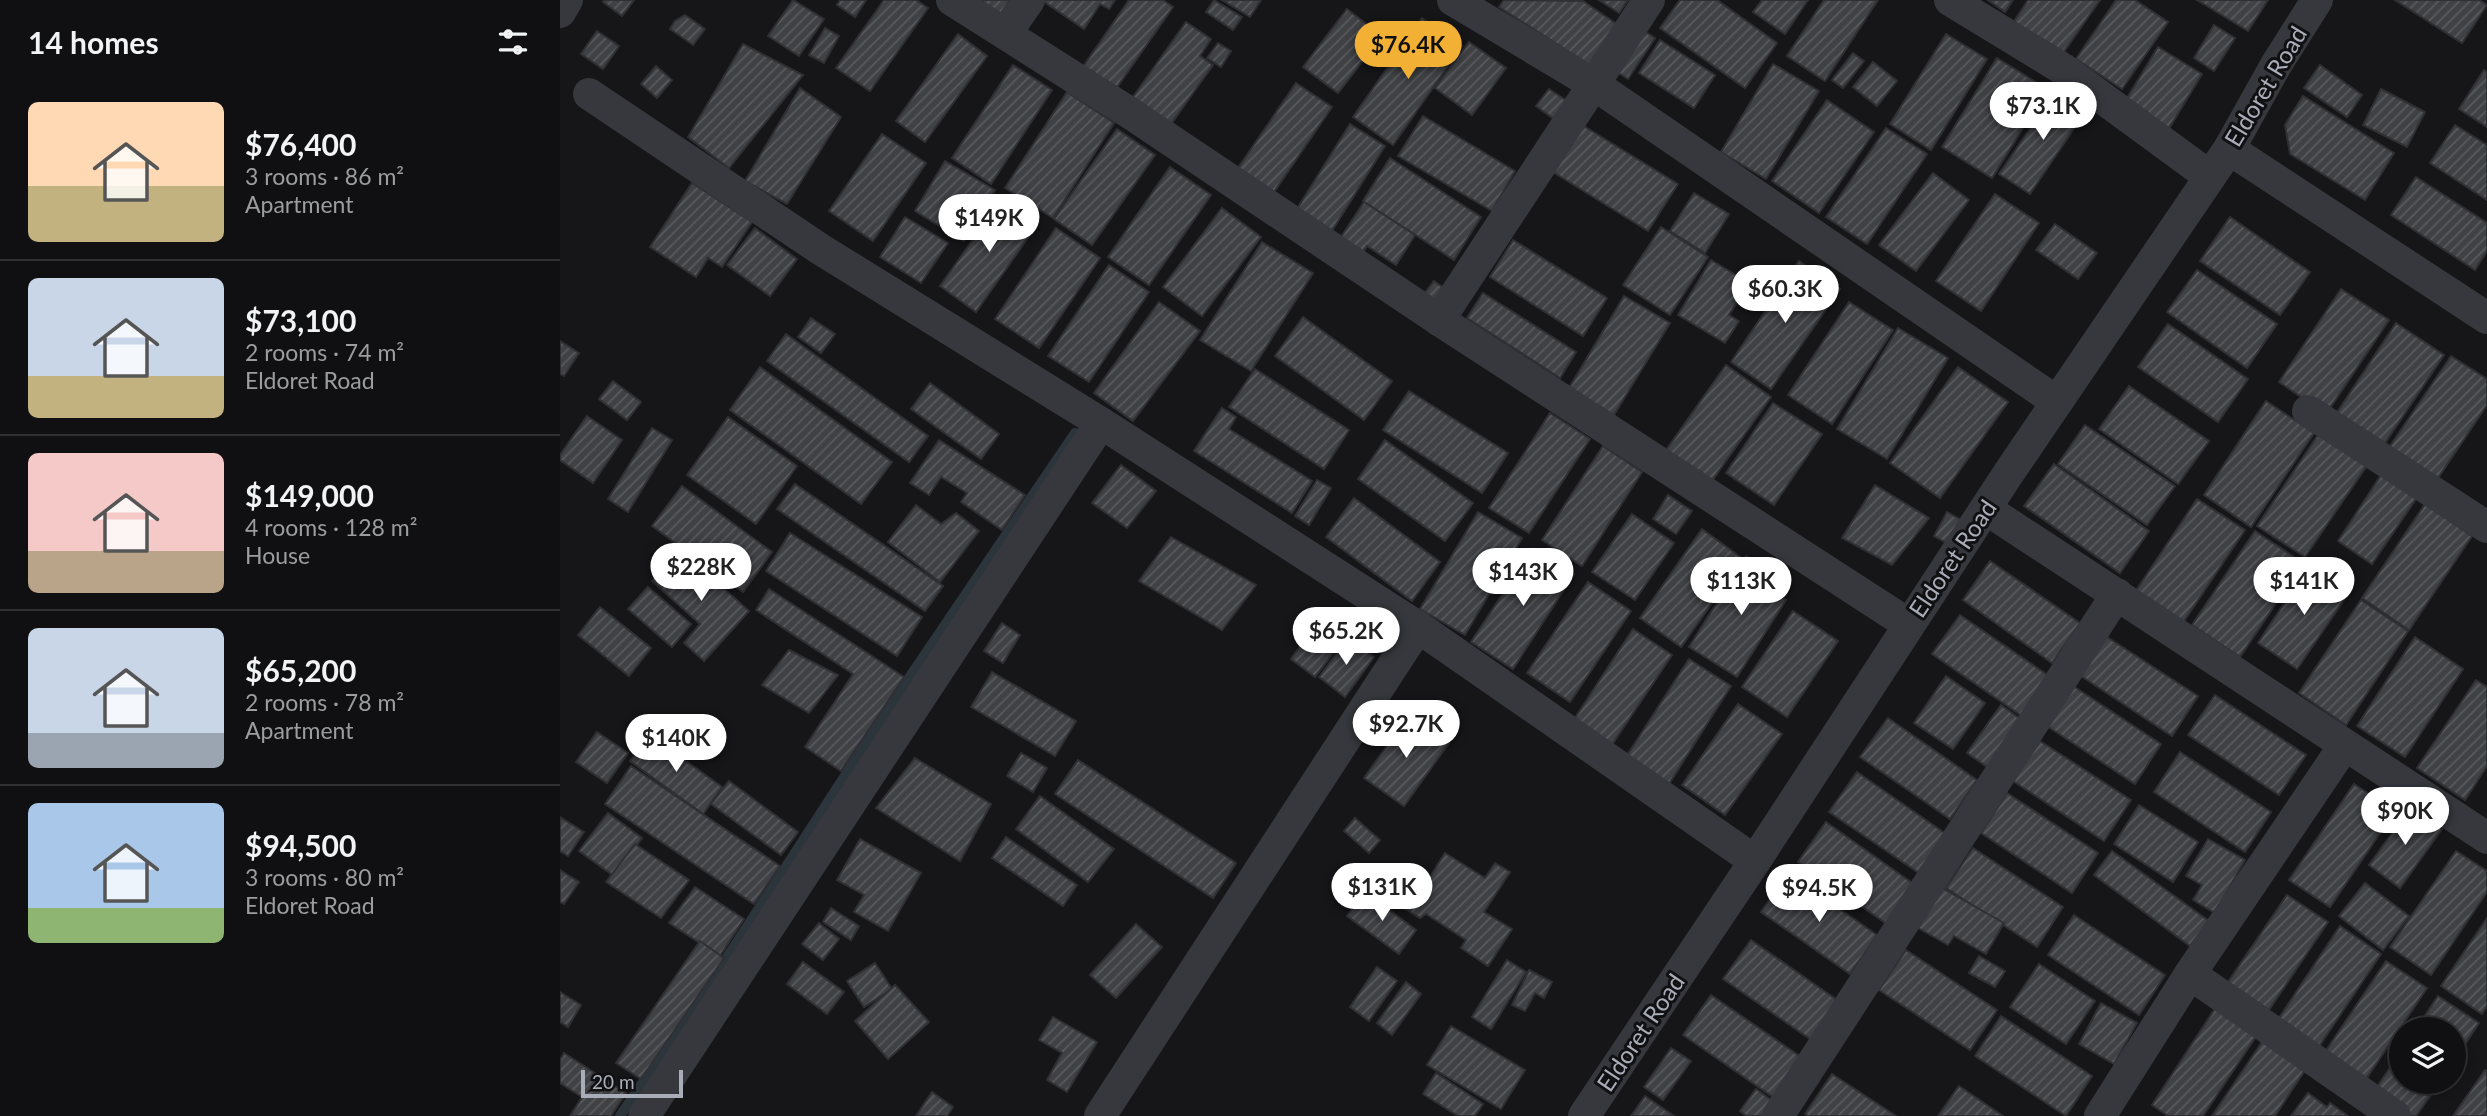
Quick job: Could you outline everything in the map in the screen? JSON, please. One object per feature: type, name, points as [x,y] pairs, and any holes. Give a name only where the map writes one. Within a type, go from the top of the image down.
[{"type":"street","points":[[560,12],[568,0]]},
{"type":"street","points":[[953,0],[1908,624]]},
{"type":"street","points":[[1006,33],[1029,0]]},
{"type":"street","points":[[1453,0],[1595,85],[2057,402]]},
{"type":"street","points":[[1439,320],[1649,0]]},
{"type":"street","points":[[1950,0],[2063,69],[2209,176]]},
{"type":"street","name":"Eldoret Road","points":[[1584,1116],[1755,861],[1908,624],[2229,149],[2276,65],[2318,0]]},
{"type":"street","points":[[589,94],[820,249],[1101,423],[1418,626],[1755,861]]},
{"type":"street","points":[[2229,149],[2487,318]]},
{"type":"street","points":[[2308,411],[2487,527]]},
{"type":"street","points":[[644,1116],[1101,423]]},
{"type":"street","points":[[1986,509],[2487,838]]},
{"type":"street","points":[[1778,1116],[2117,594]]},
{"type":"street","points":[[1100,1116],[1418,626]]},
{"type":"street","points":[[2100,1116],[2190,974],[2344,746]]},
{"type":"street","points":[[2190,974],[2395,1116]]},
{"type":"building","points":[[634,0],[622,16],[603,2]]},
{"type":"building","points":[[793,0],[824,19],[799,56],[768,36]]},
{"type":"building","points":[[840,0],[866,0],[855,17],[837,5]]},
{"type":"building","points":[[884,0],[916,0],[928,8],[870,91],[836,68]]},
{"type":"building","points":[[962,0],[1010,0],[995,22]]},
{"type":"building","points":[[1044,0],[1115,0],[1109,9],[1100,4],[1084,29]]},
{"type":"building","points":[[1129,0],[1163,0],[1173,7],[1113,93],[1080,71]]},
{"type":"building","points":[[1214,0],[1242,17],[1233,30],[1206,12]]},
{"type":"building","points":[[1222,0],[1261,0],[1250,17]]},
{"type":"building","points":[[1504,0],[1583,1],[1621,27],[1594,68],[1499,7]]},
{"type":"building","points":[[1599,0],[1628,0],[1619,13]]},
{"type":"building","points":[[1680,0],[1717,0],[1777,43],[1745,88],[1660,28]]},
{"type":"building","points":[[1762,0],[1808,0],[1785,34],[1753,12]]},
{"type":"building","points":[[1824,0],[1878,0],[1825,81],[1787,56]]},
{"type":"building","points":[[1988,0],[2013,0],[2005,12]]},
{"type":"building","points":[[2028,0],[2100,0],[2061,56],[2013,23]]},
{"type":"building","points":[[2116,0],[2135,0],[2168,22],[2122,89],[2076,59]]},
{"type":"building","points":[[2197,0],[2268,0],[2248,31]]},
{"type":"building","points":[[2395,0],[2479,0],[2487,5],[2462,43]]},
{"type":"building","points":[[1347,9],[1382,36],[1338,93],[1303,67]]},
{"type":"building","points":[[685,15],[705,29],[693,45],[670,29],[675,21]]},
{"type":"building","points":[[1422,18],[1462,46],[1393,145],[1353,117]]},
{"type":"building","points":[[1186,22],[1211,39],[1200,56],[1213,65],[1171,124],[1133,97]]},
{"type":"building","points":[[2214,25],[2235,38],[2214,71],[2194,58]]},
{"type":"building","points":[[1636,26],[1655,38],[1628,79],[1609,67]]},
{"type":"building","points":[[825,28],[839,36],[824,63],[809,55]]},
{"type":"building","points":[[597,31],[619,46],[603,69],[581,54]]},
{"type":"building","points":[[958,34],[987,56],[925,142],[896,121]]},
{"type":"building","points":[[1946,34],[1987,59],[1931,150],[1890,124]]},
{"type":"building","points":[[1660,40],[1715,75],[1694,108],[1639,73]]},
{"type":"building","points":[[1469,42],[1506,68],[1472,115],[1435,88]]},
{"type":"building","points":[[1218,43],[1231,51],[1221,67],[1207,58]]},
{"type":"building","points":[[743,44],[803,75],[729,168],[688,137]]},
{"type":"building","points":[[2158,47],[2202,74],[2168,130],[2124,103]]},
{"type":"building","points":[[1853,53],[1864,61],[1843,88],[1832,80]]},
{"type":"building","points":[[1997,58],[2047,89],[1992,178],[1942,147]]},
{"type":"building","points":[[1873,62],[1897,81],[1877,106],[1853,87]]},
{"type":"building","points":[[1773,64],[1819,91],[1766,179],[1721,152]]},
{"type":"building","points":[[1013,65],[1052,90],[991,184],[952,158]]},
{"type":"building","points":[[2320,65],[2362,95],[2347,117],[2304,88]]},
{"type":"building","points":[[656,66],[672,80],[657,98],[641,84]]},
{"type":"building","points":[[2484,70],[2487,72],[2487,127],[2459,109]]},
{"type":"building","points":[[1296,83],[1332,107],[1274,192],[1238,168]]},
{"type":"building","points":[[800,88],[841,117],[787,204],[745,181]]},
{"type":"building","points":[[1549,89],[1567,101],[1554,119],[1536,106]]},
{"type":"building","points":[[2057,89],[2087,109],[2030,194],[1999,174]]},
{"type":"building","points":[[2381,89],[2425,112],[2407,147],[2363,125]]},
{"type":"building","points":[[1067,92],[1114,123],[1053,218],[1005,188]]},
{"type":"building","points":[[2303,96],[2394,153],[2365,200],[2290,154],[2285,125]]},
{"type":"building","points":[[1827,100],[1874,132],[1819,213],[1772,181]]},
{"type":"building","points":[[1423,116],[1515,171],[1492,211],[1398,156]]},
{"type":"building","points":[[1350,124],[1385,146],[1330,234],[1295,212]]},
{"type":"building","points":[[1582,125],[1678,184],[1648,231],[1553,172]]},
{"type":"building","points":[[2455,125],[2487,145],[2487,200],[2430,163]]},
{"type":"building","points":[[1886,128],[1927,154],[1867,244],[1826,217]]},
{"type":"building","points":[[1117,129],[1155,155],[1092,245],[1054,219]]},
{"type":"building","points":[[882,134],[926,163],[873,241],[829,211]]},
{"type":"building","points":[[1390,158],[1481,217],[1454,260],[1363,201]]},
{"type":"building","points":[[945,161],[995,190],[964,241],[915,211]]},
{"type":"building","points":[[1170,167],[1211,195],[1149,285],[1108,257]]},
{"type":"building","points":[[1933,173],[1969,200],[1916,271],[1879,245]]},
{"type":"building","points":[[2416,177],[2487,223],[2487,251],[2475,270],[2391,215]]},
{"type":"building","points":[[692,183],[752,222],[722,267],[708,258],[696,277],[650,247]]},
{"type":"building","points":[[1694,193],[1729,214],[1705,253],[1670,231]]},
{"type":"building","points":[[1995,194],[2039,223],[1981,311],[1936,281]]},
{"type":"building","points":[[1003,197],[1039,222],[976,312],[940,286]]},
{"type":"building","points":[[1364,202],[1415,235],[1396,265],[1367,246],[1363,252],[1341,237]]},
{"type":"building","points":[[1222,208],[1261,237],[1202,316],[1163,287]]},
{"type":"building","points":[[905,217],[948,243],[921,283],[880,257]]},
{"type":"building","points":[[2230,217],[2310,272],[2280,315],[2200,261]]},
{"type":"building","points":[[2055,224],[2097,253],[2078,279],[2036,250]]},
{"type":"building","points":[[1661,227],[1708,257],[1670,315],[1623,285]]},
{"type":"building","points":[[755,228],[797,259],[770,296],[727,265]]},
{"type":"building","points":[[1056,228],[1100,258],[1039,348],[995,319]]},
{"type":"building","points":[[1513,240],[1607,298],[1583,336],[1490,277]]},
{"type":"building","points":[[1262,242],[1313,273],[1251,371],[1200,340]]},
{"type":"building","points":[[1711,260],[1749,283],[1729,315],[1739,321],[1725,343],[1678,315]]},
{"type":"building","points":[[1799,261],[1840,289],[1771,389],[1731,362]]},
{"type":"building","points":[[1109,265],[1149,292],[1089,382],[1048,356]]},
{"type":"building","points":[[2197,270],[2277,324],[2247,368],[2167,312]]},
{"type":"building","points":[[1434,281],[1445,289],[1435,303],[1424,294]]},
{"type":"building","points":[[2341,289],[2389,320],[2326,414],[2279,382]]},
{"type":"building","points":[[1483,293],[1576,352],[1560,378],[1467,318]]},
{"type":"building","points":[[1624,296],[1670,323],[1614,415],[1569,388]]},
{"type":"building","points":[[1159,302],[1200,331],[1133,421],[1094,393]]},
{"type":"building","points":[[1849,302],[1893,330],[1832,424],[1788,395]]},
{"type":"building","points":[[1303,317],[1392,381],[1364,420],[1275,356]]},
{"type":"building","points":[[811,318],[835,334],[821,353],[798,337]]},
{"type":"building","points":[[2396,323],[2444,355],[2381,449],[2334,417]]},
{"type":"building","points":[[2168,324],[2248,379],[2218,422],[2138,367]]},
{"type":"building","points":[[1898,328],[1948,358],[1887,459],[1837,429]]},
{"type":"building","points":[[786,334],[928,436],[909,462],[767,361]]},
{"type":"building","points":[[560,341],[579,353],[564,376],[560,374]]},
{"type":"building","points":[[2451,356],[2487,379],[2487,405],[2436,481],[2388,449]]},
{"type":"building","points":[[1726,365],[1771,397],[1709,485],[1664,453]]},
{"type":"building","points":[[760,367],[892,462],[861,504],[730,410]]},
{"type":"building","points":[[1958,367],[2008,402],[1940,498],[1890,463]]},
{"type":"building","points":[[1255,369],[1349,430],[1324,469],[1229,407]]},
{"type":"building","points":[[613,381],[641,402],[627,420],[599,399]]},
{"type":"building","points":[[930,383],[999,434],[981,459],[911,409]]},
{"type":"building","points":[[2129,386],[2209,441],[2178,484],[2099,429]]},
{"type":"building","points":[[1409,391],[1508,453],[1482,493],[1383,430]]},
{"type":"building","points":[[2266,401],[2314,433],[2251,527],[2204,495]]},
{"type":"building","points":[[1773,403],[1822,434],[1774,505],[1726,473]]},
{"type":"building","points":[[1222,408],[1236,417],[1229,429],[1312,481],[1292,513],[1194,451]]},
{"type":"building","points":[[1550,413],[1590,439],[1529,533],[1489,508]]},
{"type":"building","points":[[587,416],[622,440],[593,483],[560,460],[560,455]]},
{"type":"building","points":[[728,417],[797,466],[756,524],[687,475]]},
{"type":"building","points":[[2085,425],[2175,486],[2147,525],[2058,464]]},
{"type":"building","points":[[652,428],[672,440],[628,512],[608,499]]},
{"type":"building","points":[[2320,432],[2368,464],[2305,557],[2257,526]]},
{"type":"building","points":[[939,440],[1025,495],[1002,530],[961,502],[967,493],[941,477],[929,495],[910,483]]},
{"type":"building","points":[[1385,440],[1473,503],[1445,541],[1358,479]]},
{"type":"building","points":[[1603,446],[1642,472],[1582,566],[1542,540]]},
{"type":"building","points":[[2054,464],[2149,531],[2120,573],[2024,506]]},
{"type":"building","points":[[1121,465],[1156,491],[1127,528],[1092,503]]},
{"type":"building","points":[[2383,472],[2418,496],[2372,564],[2338,541]]},
{"type":"building","points":[[1317,480],[1331,488],[1309,525],[1295,516]]},
{"type":"building","points":[[795,484],[943,586],[925,611],[777,509]]},
{"type":"building","points":[[1875,485],[1929,518],[1892,565],[1842,538]]},
{"type":"building","points":[[682,486],[772,552],[743,592],[652,526]]},
{"type":"building","points":[[1668,495],[1692,511],[1676,534],[1653,519]]},
{"type":"building","points":[[1354,498],[1440,562],[1412,601],[1326,537]]},
{"type":"building","points":[[2197,499],[2245,530],[2182,624],[2135,592]]},
{"type":"building","points":[[2425,504],[2472,536],[2409,630],[2362,598]]},
{"type":"building","points":[[916,505],[941,524],[956,513],[979,531],[940,582],[888,542]]},
{"type":"building","points":[[1478,512],[1522,538],[1465,635],[1420,609]]},
{"type":"building","points":[[1947,512],[1963,521],[1950,545],[1934,536]]},
{"type":"building","points":[[1632,514],[1674,543],[1635,600],[1592,572]]},
{"type":"building","points":[[1702,529],[1743,559],[1681,647],[1640,618]]},
{"type":"building","points":[[2255,531],[2303,563],[2240,657],[2192,625]]},
{"type":"building","points":[[790,533],[922,617],[897,656],[766,571]]},
{"type":"building","points":[[1171,537],[1256,585],[1222,630],[1139,581]]},
{"type":"building","points":[[1533,548],[1574,574],[1513,669],[1471,642]]},
{"type":"building","points":[[680,549],[749,611],[704,661],[684,643],[700,624],[652,581]]},
{"type":"building","points":[[1746,556],[1788,582],[1778,596],[1786,600],[1737,677],[1689,647]]},
{"type":"building","points":[[1990,561],[2080,623],[2052,663],[1963,600]]},
{"type":"building","points":[[2310,564],[2350,591],[2297,669],[2258,643]]},
{"type":"building","points":[[1588,582],[1631,611],[1570,702],[1527,673]]},
{"type":"building","points":[[648,587],[691,624],[672,647],[628,609]]},
{"type":"building","points":[[769,589],[904,677],[841,771],[805,747],[853,674],[756,610]]},
{"type":"building","points":[[2361,600],[2408,631],[2346,725],[2299,693]]},
{"type":"building","points":[[600,607],[651,648],[629,676],[578,635]]},
{"type":"building","points":[[1793,611],[1838,641],[1787,717],[1742,687]]},
{"type":"building","points":[[1960,615],[2049,676],[2022,716],[1932,654]]},
{"type":"building","points":[[1002,623],[1020,635],[1003,663],[984,651]]},
{"type":"building","points":[[1314,627],[1339,645],[1315,677],[1291,659]]},
{"type":"building","points":[[1633,629],[1672,655],[1611,746],[1573,721]]},
{"type":"building","points":[[2107,637],[2198,696],[2172,736],[2081,676]]},
{"type":"building","points":[[2415,637],[2463,669],[2405,757],[2357,726]]},
{"type":"building","points":[[1348,638],[1374,657],[1345,697],[1319,677]]},
{"type":"building","points":[[789,650],[838,675],[809,713],[762,685]]},
{"type":"building","points":[[1689,659],[1731,686],[1669,784],[1626,757]]},
{"type":"building","points":[[992,672],[1076,721],[1055,756],[971,707]]},
{"type":"building","points":[[1946,676],[1985,703],[1953,749],[1914,723]]},
{"type":"building","points":[[2476,680],[2487,687],[2487,766],[2465,800],[2417,768]]},
{"type":"building","points":[[2070,684],[2161,744],[2135,784],[2044,724]]},
{"type":"building","points":[[2215,695],[2306,755],[2279,795],[2188,735]]},
{"type":"building","points":[[1738,704],[1782,734],[1725,815],[1682,785]]},
{"type":"building","points":[[2001,705],[2026,723],[1993,771],[1967,753]]},
{"type":"building","points":[[1409,715],[1449,743],[1404,806],[1364,778]]},
{"type":"building","points":[[1888,718],[1977,780],[1950,819],[1860,757]]},
{"type":"building","points":[[597,732],[628,753],[607,783],[576,762]]},
{"type":"building","points":[[650,735],[722,787],[703,814],[630,761]]},
{"type":"building","points":[[2040,741],[2131,800],[2104,841],[2013,781]]},
{"type":"building","points":[[2180,752],[2271,812],[2245,852],[2154,792]]},
{"type":"building","points":[[1021,753],[1047,768],[1033,792],[1007,776]]},
{"type":"building","points":[[915,758],[991,804],[960,861],[876,808]]},
{"type":"building","points":[[1078,760],[1236,863],[1213,898],[1055,794]]},
{"type":"building","points":[[631,766],[780,866],[754,904],[605,804]]},
{"type":"building","points":[[1857,772],[1946,834],[1919,873],[1829,812]]},
{"type":"building","points":[[729,781],[798,832],[781,855],[711,804]]},
{"type":"building","points":[[2354,784],[2395,811],[2330,907],[2289,880]]},
{"type":"building","points":[[2007,793],[2098,853],[2072,893],[1981,833]]},
{"type":"building","points":[[1040,796],[1114,849],[1088,882],[1016,829]]},
{"type":"building","points":[[2139,805],[2198,842],[2173,882],[2114,844]]},
{"type":"building","points":[[2411,807],[2442,829],[2400,888],[2369,865]]},
{"type":"building","points":[[608,813],[642,838],[614,876],[579,851]]},
{"type":"building","points":[[560,817],[584,832],[568,856],[560,851]]},
{"type":"building","points":[[1355,818],[1380,840],[1369,853],[1344,831]]},
{"type":"building","points":[[1826,822],[1915,885],[1887,924],[1798,862]]},
{"type":"building","points":[[1006,837],[1077,885],[1063,906],[992,858]]},
{"type":"building","points":[[860,839],[921,873],[888,931],[854,912],[864,895],[837,880]]},
{"type":"building","points":[[2208,839],[2245,860],[2215,913],[2193,900],[2202,885],[2186,876]]},
{"type":"building","points":[[635,844],[689,880],[661,918],[606,882]]},
{"type":"building","points":[[1973,848],[2063,907],[2037,947],[1946,888]]},
{"type":"building","points":[[2112,851],[2209,921],[2190,946],[2094,875]]},
{"type":"building","points":[[2456,851],[2487,871],[2487,892],[2431,975],[2390,947]]},
{"type":"building","points":[[1445,853],[1485,878],[1495,863],[1510,872],[1484,912],[1512,929],[1488,966],[1461,948],[1466,940],[1426,914],[1420,918],[1397,904],[1407,889],[1418,896]]},
{"type":"building","points":[[560,870],[579,882],[564,904],[560,902]]},
{"type":"building","points":[[1788,873],[1877,935],[1850,974],[1761,912]]},
{"type":"building","points":[[2365,883],[2409,916],[2383,950],[2339,916]]},
{"type":"building","points":[[695,887],[744,919],[720,956],[669,923]]},
{"type":"building","points":[[1942,888],[2004,923],[1986,954],[1954,936],[1948,945],[1918,928]]},
{"type":"building","points":[[1365,892],[1416,930],[1399,954],[1347,916]]},
{"type":"building","points":[[2287,895],[2328,922],[2269,1010],[2228,982]]},
{"type":"building","points":[[831,908],[859,926],[851,940],[823,922]]},
{"type":"building","points":[[2074,915],[2165,975],[2139,1015],[2048,955]]},
{"type":"building","points":[[2487,918],[2487,1006],[2482,1014],[2441,986]]},
{"type":"building","points":[[819,923],[839,939],[823,960],[802,944]]},
{"type":"building","points":[[1136,924],[1162,947],[1116,998],[1090,975]]},
{"type":"building","points":[[2340,926],[2381,954],[2316,1051],[2275,1024]]},
{"type":"building","points":[[1751,940],[1840,1002],[1813,1041],[1723,979]]},
{"type":"building","points":[[700,941],[724,958],[641,1079],[616,1063]]},
{"type":"building","points":[[1906,950],[1997,1010],[1970,1050],[1879,990]]},
{"type":"building","points":[[1979,956],[2005,971],[1995,987],[1969,973]]},
{"type":"building","points":[[1507,960],[1526,972],[1491,1029],[1472,1017]]},
{"type":"building","points":[[2386,961],[2427,988],[2408,1017],[2389,1017],[2389,1045],[2362,1085],[2321,1058]]},
{"type":"building","points":[[803,962],[844,992],[827,1014],[787,984]]},
{"type":"building","points":[[875,963],[892,989],[864,1007],[847,981]]},
{"type":"building","points":[[2039,964],[2095,1001],[2066,1044],[2010,1007]]},
{"type":"building","points":[[1377,967],[1397,981],[1369,1021],[1350,1007]]},
{"type":"building","points":[[1529,970],[1552,982],[1544,998],[1535,993],[1525,1011],[1512,1005]]},
{"type":"building","points":[[1406,982],[1421,994],[1392,1035],[1377,1023]]},
{"type":"building","points":[[895,985],[929,1022],[888,1059],[855,1021]]},
{"type":"building","points":[[560,992],[581,1005],[568,1027],[560,1022]]},
{"type":"building","points":[[1711,995],[1801,1057],[1773,1097],[1683,1035]]},
{"type":"building","points":[[2438,996],[2479,1023],[2466,1043],[2466,1017],[2424,1017]]},
{"type":"building","points":[[2101,1003],[2137,1023],[2114,1064],[2079,1044]]},
{"type":"building","points":[[2216,1007],[2257,1035],[2203,1116],[2168,1116],[2152,1105]]},
{"type":"building","points":[[2001,1016],[2092,1076],[2066,1116],[1975,1056]]},
{"type":"building","points":[[1053,1017],[1097,1042],[1067,1092],[1047,1080],[1062,1053],[1039,1040]]},
{"type":"building","points":[[1451,1026],[1525,1070],[1501,1109],[1427,1065]]},
{"type":"building","points":[[2264,1039],[2307,1067],[2275,1116],[2212,1116]]},
{"type":"building","points":[[1671,1048],[1691,1061],[1663,1100],[1644,1087]]},
{"type":"building","points":[[564,1053],[626,1093],[611,1116],[570,1116],[582,1097],[560,1083],[560,1060]]},
{"type":"building","points":[[2389,1069],[2389,1094],[2432,1094],[2416,1116],[2408,1116],[2373,1093]]},
{"type":"building","points":[[2485,1070],[2487,1116],[2453,1116]]},
{"type":"building","points":[[1436,1073],[1483,1104],[1475,1116],[1458,1116],[1423,1094]]},
{"type":"building","points":[[1832,1074],[1896,1116],[1808,1116],[1805,1114]]},
{"type":"building","points":[[1959,1086],[2003,1116],[1938,1116]]},
{"type":"building","points":[[1756,1089],[1778,1105],[1770,1116],[1746,1116],[1740,1111]]},
{"type":"building","points":[[932,1092],[953,1107],[947,1116],[916,1116]]},
{"type":"building","points":[[2308,1093],[2327,1107],[2330,1103],[2348,1116],[2291,1116]]},
{"type":"building","points":[[1645,1096],[1674,1116],[1631,1116]]},
{"type":"waterway","points":[[620,1116],[728,956],[894,700],[1075,433]]}]
